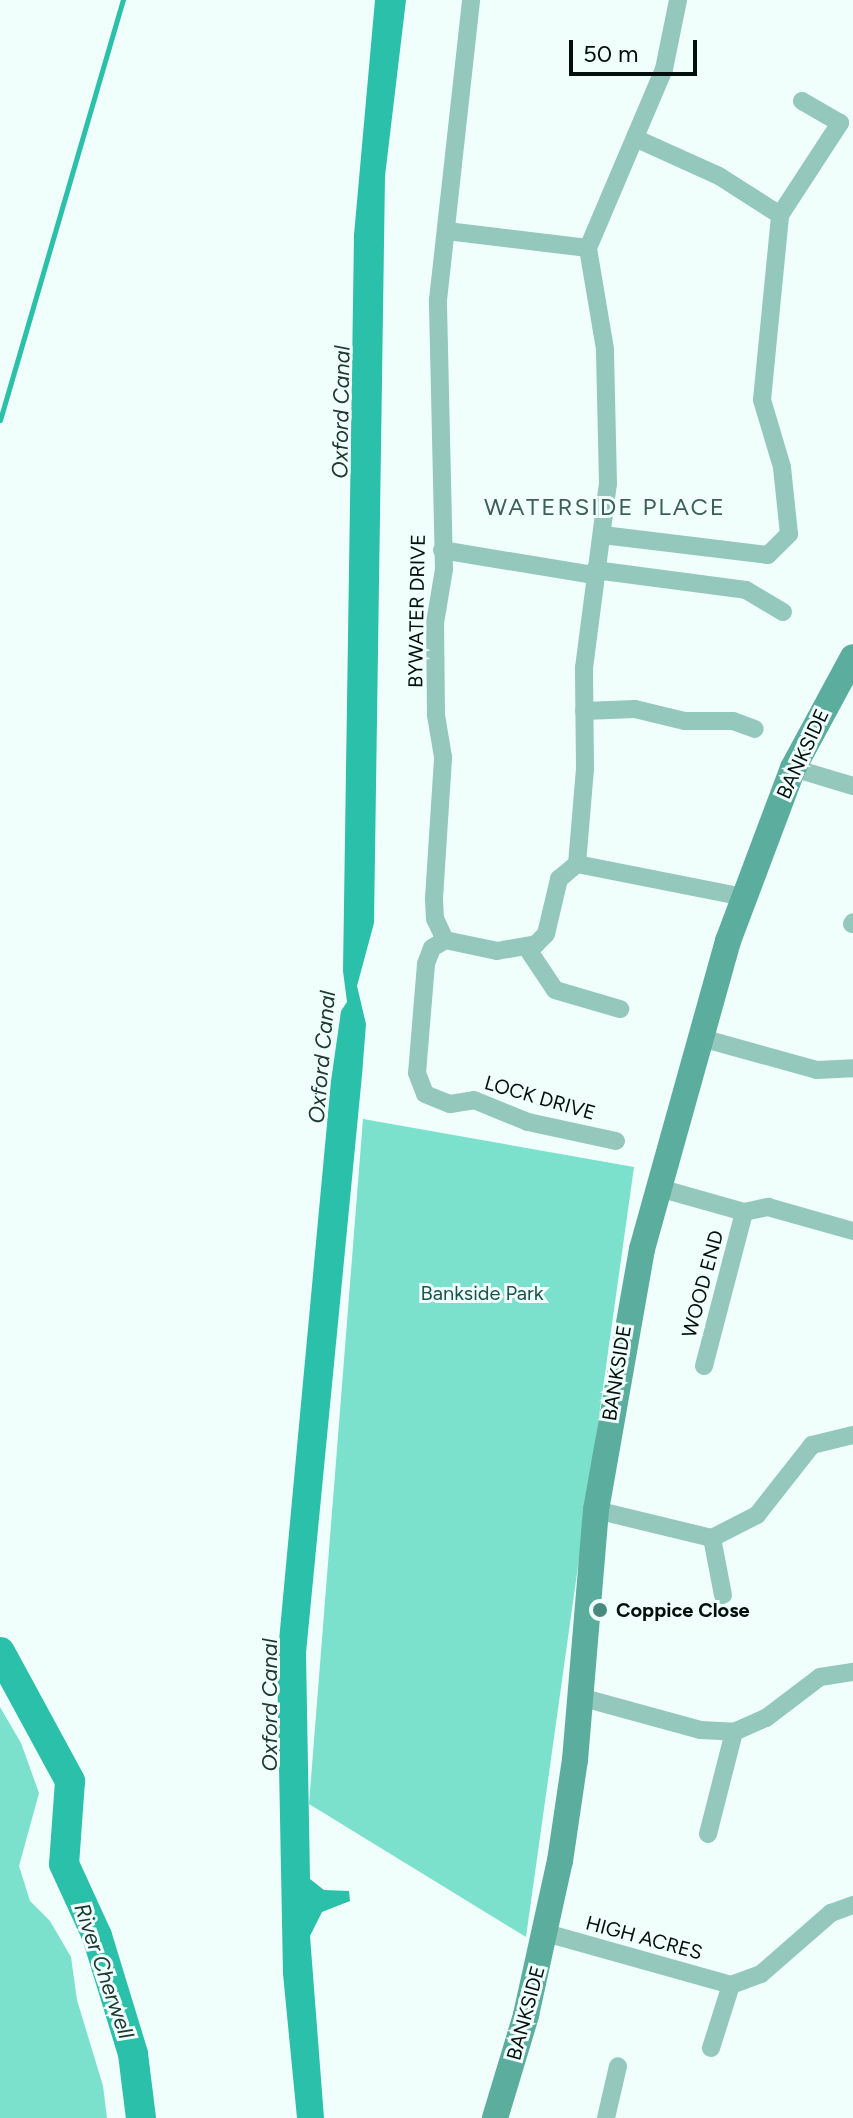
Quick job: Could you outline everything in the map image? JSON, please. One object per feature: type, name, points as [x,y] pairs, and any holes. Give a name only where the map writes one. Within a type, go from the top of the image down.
[{"type":"street","name":"BYWATER DRIVE","points":[[445,940],[435,919],[434,898],[443,757],[436,715],[435,623],[442,550],[438,300],[447,231],[456,104],[471,0]]},
{"type":"street","points":[[445,940],[497,951],[527,948],[546,934],[559,879],[572,867],[594,572],[603,535],[608,484],[605,349],[588,248],[664,69],[678,0]]},
{"type":"street","points":[[603,535],[768,555],[789,534],[782,467],[762,400],[780,215],[840,123],[802,101]]},
{"type":"street","points":[[635,138],[719,176],[780,215]]},
{"type":"street","points":[[447,231],[588,248]]},
{"type":"street","points":[[442,550],[746,590],[783,612]]},
{"type":"street","name":"BANKSIDE","points":[[495,2118],[546,1933],[580,1697],[596,1510],[628,1312],[698,1037],[744,897],[793,768],[853,657]]},
{"type":"street","points":[[584,711],[635,709],[685,721],[733,721],[755,729]]},
{"type":"street","points":[[793,768],[853,786]]},
{"type":"street","points":[[572,867],[744,897]]},
{"type":"street","name":"LOCK DRIVE","points":[[445,940],[432,948],[426,964],[417,1073],[425,1094],[450,1104],[474,1100],[528,1122],[616,1141]]},
{"type":"street","points":[[527,948],[555,990],[620,1009]]},
{"type":"street","points":[[698,1037],[817,1070],[853,1068]]},
{"type":"street","name":"WOOD END","points":[[659,1188],[744,1212],[768,1207],[853,1231]]},
{"type":"street","name":"WOOD END","points":[[704,1366],[744,1212]]},
{"type":"street","points":[[596,1510],[712,1538],[757,1515],[812,1445],[853,1435]]},
{"type":"street","points":[[712,1538],[723,1595]]},
{"type":"street","points":[[580,1697],[701,1730],[734,1732],[766,1718],[820,1677],[853,1672]]},
{"type":"street","points":[[708,1834],[734,1732]]},
{"type":"street","points":[[711,2048],[731,1985],[761,1974],[821,1920],[853,1905]]},
{"type":"street","name":"HIGH ACRES","points":[[546,1933],[731,1985]]},
{"type":"street","points":[[606,2118],[618,2066]]},
{"type":"green space","name":"Bankside Park","points":[[363,1119],[634,1167],[526,1937],[309,1804]]},
{"type":"green space","points":[[0,1707],[21,1743],[39,1793],[19,1866],[30,1901],[50,1921],[71,1957],[77,2000],[103,2086],[107,2118],[0,2118]]},
{"type":"shaded area","points":[[375,0],[406,0],[385,176],[374,923],[357,986],[366,1024],[306,1653],[310,1879],[324,1890],[349,1891],[350,1901],[322,1912],[310,1936],[324,2118],[297,2118],[283,1974],[277,1662],[331,1081],[341,1011],[347,1002],[343,971],[354,235]]},
{"type":"waterway","points":[[0,420],[123,0]]},
{"type":"waterway","name":"River Cherwell","points":[[0,1652],[70,1781],[64,1864],[97,1936],[133,2054],[141,2118]]},
{"type":"place","name":"Coppice Close","points":[[600,1610]]},
{"type":"district","name":"WATERSIDE PLACE","points":[[605,507]]},
{"type":"water label","name":"Oxford Canal","points":[[341,412]]},
{"type":"water label","name":"Oxford Canal","points":[[322,1057]]},
{"type":"water label","name":"Oxford Canal","points":[[270,1705]]}]
